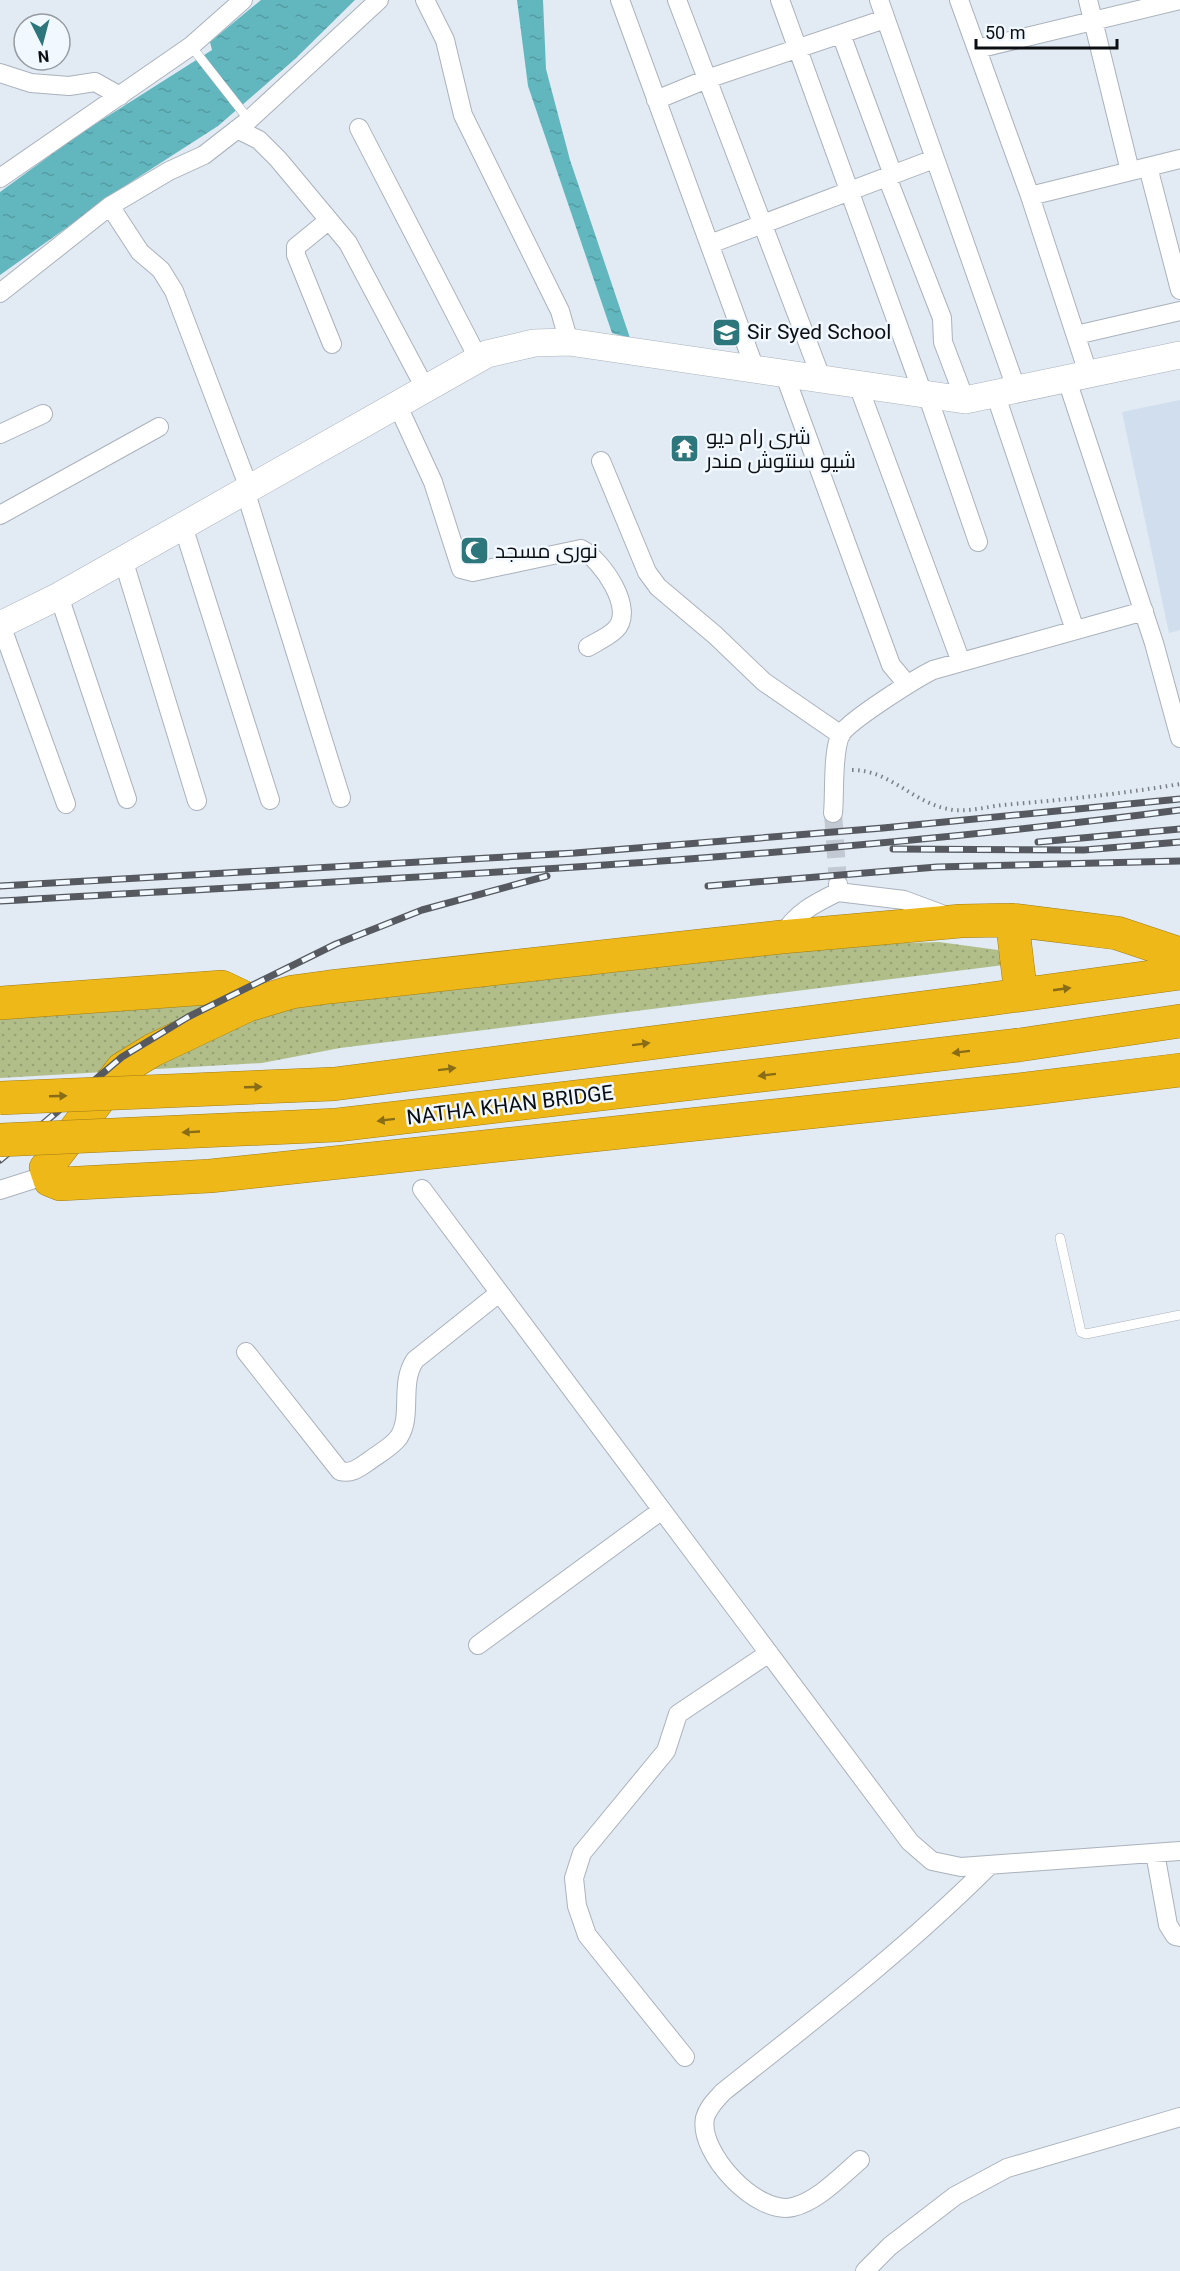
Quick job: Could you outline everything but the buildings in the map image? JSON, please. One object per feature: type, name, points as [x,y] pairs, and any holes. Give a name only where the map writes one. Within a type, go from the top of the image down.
[{"type":"highway","points":[[1012,920],[1021,995]]},
{"type":"highway","points":[[1180,954],[1117,933],[1012,920],[961,921],[781,937],[292,992],[248,1005],[153,1050],[122,1069],[46,1168],[50,1180],[60,1184],[210,1176],[1180,1070]]},
{"type":"highway","name":"NATHA KHAN BRIDGE","points":[[0,1098],[334,1084],[1180,973]]},
{"type":"highway","points":[[0,1003],[222,987],[245,998],[248,1005]]},
{"type":"highway","name":"NATHA KHAN BRIDGE","points":[[0,1140],[337,1125],[1019,1045],[1180,1022]]},
{"type":"highway","points":[[1106,1032],[1116,1078]]},
{"type":"street","points":[[0,178],[191,46],[243,0]]},
{"type":"street","points":[[0,292],[110,206],[169,171],[204,155],[243,124],[379,0]]},
{"type":"street","points":[[425,0],[445,40],[463,115],[560,311],[569,342]]},
{"type":"street","points":[[620,0],[755,369]]},
{"type":"street","points":[[677,0],[822,380]]},
{"type":"street","points":[[780,0],[978,542]]},
{"type":"street","points":[[879,0],[934,159],[1006,391],[1075,630]]},
{"type":"street","points":[[959,0],[1030,196],[1076,335],[1077,375],[1180,738]]},
{"type":"street","points":[[1089,0],[1130,171]]},
{"type":"street","points":[[977,49],[1180,0]]},
{"type":"street","points":[[656,100],[707,79],[885,19]]},
{"type":"street","points":[[841,34],[942,318],[943,342],[965,400]]},
{"type":"street","points":[[0,73],[31,83],[69,86],[95,82],[120,96]]},
{"type":"street","points":[[243,124],[278,159],[348,243],[425,388]]},
{"type":"street","points":[[359,128],[478,358]]},
{"type":"street","points":[[710,244],[934,159]]},
{"type":"street","points":[[1030,196],[1180,159]]},
{"type":"street","points":[[1148,167],[1180,290]]},
{"type":"street","points":[[110,206],[140,252],[161,270],[174,291],[247,489],[341,798]]},
{"type":"street","points":[[329,220],[296,247],[296,255],[332,344]]},
{"type":"street","points":[[1076,335],[1180,311]]},
{"type":"street","points":[[66,804],[1,625],[59,596],[487,354],[534,343],[569,342],[965,400],[1180,355]]},
{"type":"street","points":[[784,374],[891,665],[907,684]]},
{"type":"street","points":[[858,385],[961,662]]},
{"type":"street","points":[[397,404],[433,482],[461,569],[472,572],[581,549],[597,562],[620,598],[623,616],[616,629],[588,647]]},
{"type":"street","points":[[0,434],[43,414]]},
{"type":"street","points":[[0,515],[159,427]]},
{"type":"street","points":[[601,461],[647,572],[658,587],[715,635],[764,682],[841,735]]},
{"type":"street","points":[[183,525],[270,800]]},
{"type":"street","points":[[123,560],[196,801]]},
{"type":"street","points":[[59,596],[127,799]]},
{"type":"street","points":[[833,813],[837,747],[841,735],[850,724],[895,695],[907,684],[933,670],[1144,611]]},
{"type":"street","points":[[781,937],[793,919],[810,905],[838,888],[904,900],[961,921]]},
{"type":"street","points":[[0,1190],[47,1175]]},
{"type":"street","points":[[422,1189],[910,1842],[932,1861],[962,1867],[1180,1851]]},
{"type":"street","points":[[246,1352],[340,1471],[347,1473],[355,1470],[397,1440],[403,1429],[408,1370],[414,1360],[499,1293]]},
{"type":"street","points":[[478,1645],[662,1510]]},
{"type":"street","points":[[685,2057],[587,1935],[577,1906],[574,1878],[582,1853],[666,1750],[678,1714],[769,1653]]},
{"type":"street","points":[[1155,1853],[1168,1925],[1175,1936],[1180,1938]]},
{"type":"street","points":[[860,2160],[818,2195],[792,2208],[768,2207],[740,2187],[713,2152],[706,2132],[705,2119],[711,2106],[723,2092],[930,1924],[990,1865]]},
{"type":"street","points":[[865,2271],[890,2246],[955,2196],[1007,2168],[1180,2117]]},
{"type":"lane","points":[[191,46],[243,124]]},
{"type":"lane","points":[[1060,1238],[1081,1332],[1086,1334],[1180,1315]]},
{"type":"path","points":[[836,770],[862,770],[890,778],[923,801],[950,810],[1103,797],[1180,784]]},
{"type":"shaded area","points":[[1180,400],[1180,630],[1169,633],[1122,412]]},
{"type":"green space","points":[[939,942],[998,950],[1004,965],[340,1048],[262,1063],[0,1078],[0,1013],[837,945]]},
{"type":"water","points":[[261,0],[355,0],[295,59],[218,126],[131,182],[0,275],[0,192],[78,135],[212,50],[210,42]]},
{"type":"water","points":[[517,0],[543,0],[546,69],[570,160],[630,338],[612,333],[528,86]]},
{"type":"tunnel","points":[[833,813],[838,884]]},
{"type":"railway","points":[[0,886],[575,853],[883,828],[1180,799]]},
{"type":"railway","points":[[0,901],[443,876],[738,855],[886,843],[1180,810]]},
{"type":"railway","points":[[1038,842],[1180,829]]},
{"type":"railway","points":[[893,849],[1084,850],[1180,842]]},
{"type":"railway","points":[[708,886],[937,867],[1180,861]]},
{"type":"railway","points":[[0,1160],[122,1057],[188,1017],[336,944],[422,910],[547,876]]},
{"type":"place","name":"Sir Syed School","points":[[726,332]]},
{"type":"place","name":"شری رام دیو شیو سنتوش مندر","points":[[685,449]]},
{"type":"place","name":"نوری مسجد","points":[[474,551]]}]
